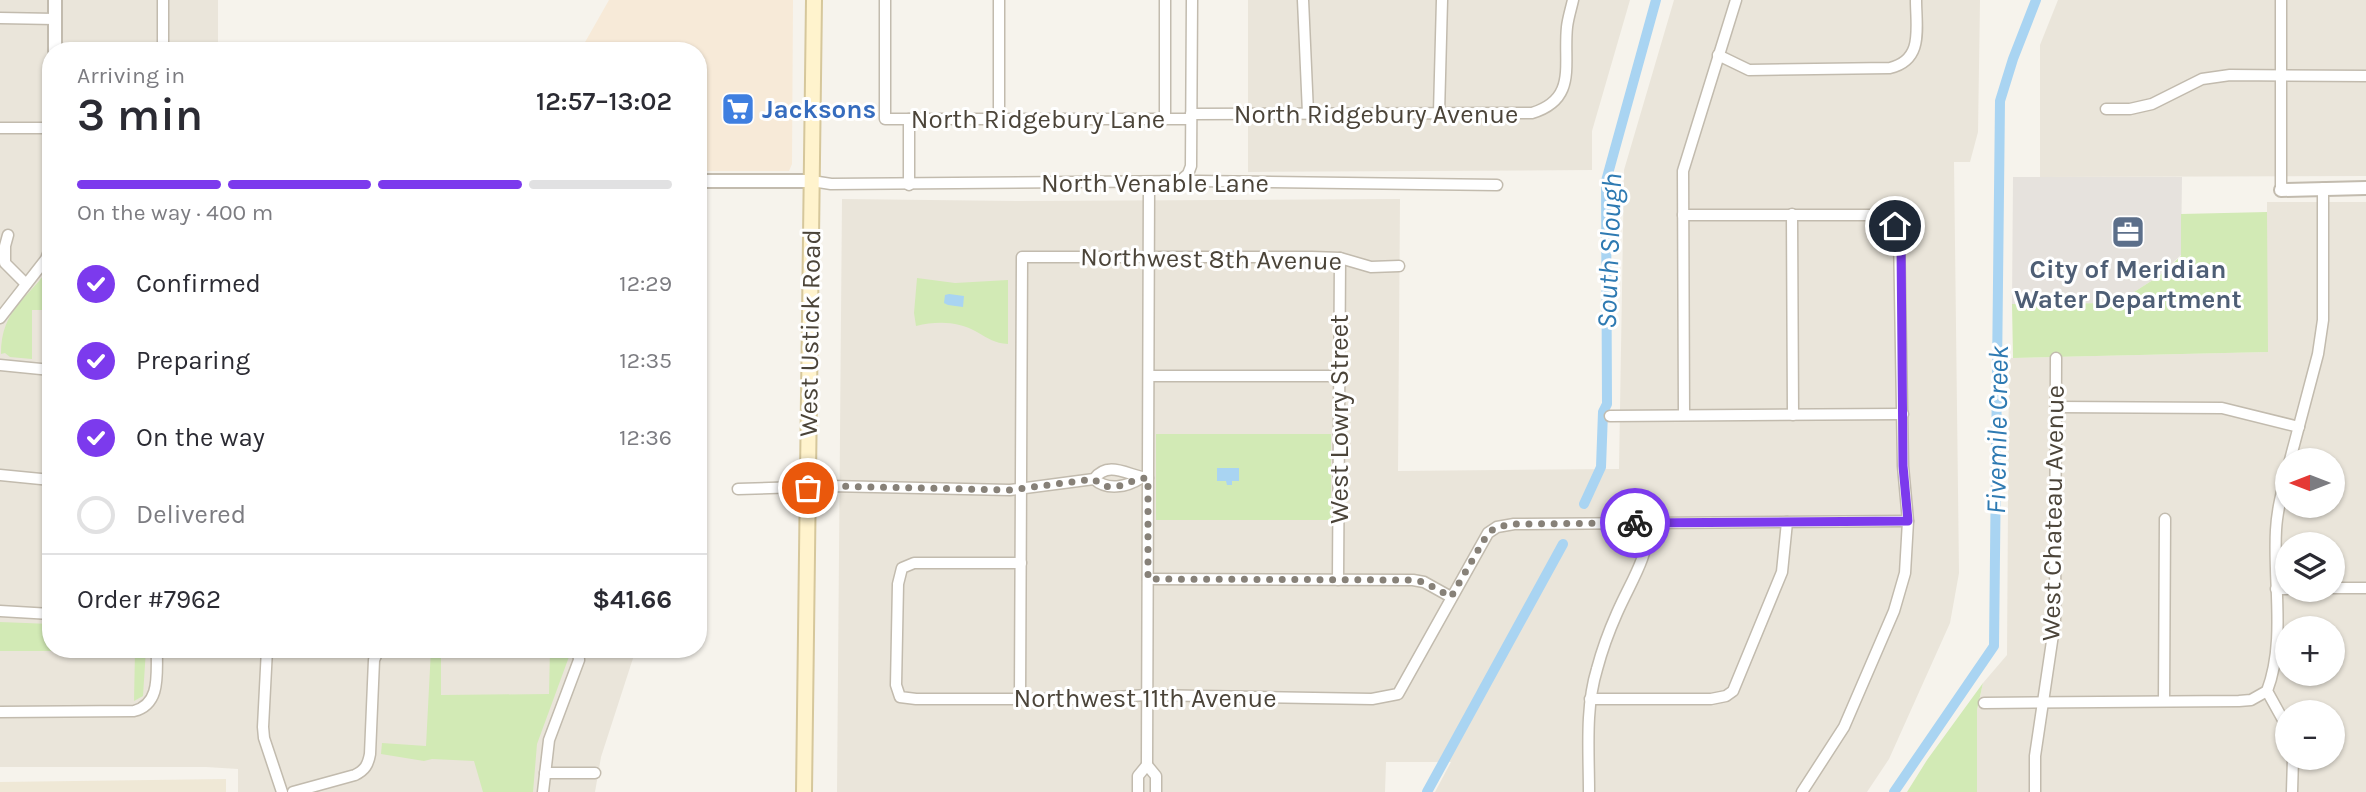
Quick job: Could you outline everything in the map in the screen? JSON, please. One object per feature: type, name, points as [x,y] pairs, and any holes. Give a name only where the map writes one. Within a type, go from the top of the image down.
[{"type":"main road","name":"West Ustick Road","points":[[804,792],[814,0]]},
{"type":"street","points":[[55,0],[55,42]]},
{"type":"street","points":[[163,0],[163,42]]},
{"type":"street","name":"North Ridgebury Lane","points":[[885,0],[885,119],[1165,119],[1191,116]]},
{"type":"street","points":[[999,0],[999,119]]},
{"type":"street","points":[[1165,0],[1165,119]]},
{"type":"street","points":[[1180,181],[1188,174],[1191,166],[1192,0]]},
{"type":"street","points":[[1303,0],[1308,113]]},
{"type":"street","points":[[1439,113],[1441,0]]},
{"type":"street","name":"North Ridgebury Avenue","points":[[1191,116],[1532,113],[1547,109],[1557,99],[1567,78],[1567,27],[1573,0]]},
{"type":"street","points":[[1684,415],[1683,171],[1736,0]]},
{"type":"street","points":[[1718,55],[1749,70],[1890,68],[1908,61],[1916,43],[1916,0]]},
{"type":"street","points":[[2281,0],[2281,190],[2366,188]]},
{"type":"street","points":[[0,18],[55,19]]},
{"type":"street","points":[[2106,109],[2152,104],[2202,79],[2230,75],[2366,76]]},
{"type":"street","points":[[909,119],[909,184]]},
{"type":"street","points":[[0,128],[42,128]]},
{"type":"street","points":[[707,181],[812,181]]},
{"type":"street","name":"North Venable Lane","points":[[812,181],[831,184],[1180,181],[1497,185]]},
{"type":"street","points":[[1149,183],[1149,376],[1144,478],[1148,579],[1147,765],[1156,776],[1156,792]]},
{"type":"street","points":[[2293,448],[2318,354],[2323,320],[2323,188]]},
{"type":"street","points":[[1792,214],[1793,415]]},
{"type":"street","points":[[1683,215],[1876,215],[1889,219],[1899,233],[1903,466],[1908,521],[1905,573],[1894,611],[1844,727],[1802,792]]},
{"type":"street","points":[[8,235],[5,263],[26,284]]},
{"type":"street","name":"Northwest 8th Avenue","points":[[1021,489],[1022,257],[1340,258],[1371,267],[1399,266]]},
{"type":"street","name":"West Lowry Street","points":[[1338,580],[1340,258]]},
{"type":"street","points":[[0,318],[42,264]]},
{"type":"street","name":"West Chateau Avenue","points":[[2035,792],[2035,756],[2055,621],[2056,358]]},
{"type":"street","points":[[0,365],[42,369]]},
{"type":"street","points":[[1149,376],[1340,376]]},
{"type":"street","points":[[2056,407],[2222,408],[2299,427]]},
{"type":"street","points":[[1610,415],[1903,414]]},
{"type":"street","points":[[738,489],[830,486],[1021,489],[1094,479],[1098,473],[1113,469],[1144,478]]},
{"type":"street","points":[[0,475],[42,479]]},
{"type":"street","points":[[1094,479],[1098,483],[1114,487],[1144,478]]},
{"type":"street","points":[[1020,699],[1021,489]]},
{"type":"street","points":[[2164,701],[2165,519]]},
{"type":"street","points":[[1148,579],[1413,580],[1424,582],[1451,597],[1488,533],[1497,527],[1514,524],[1908,521]]},
{"type":"street","points":[[1590,699],[1711,699],[1726,696],[1733,691],[1782,572],[1787,522]]},
{"type":"street","points":[[1589,792],[1590,699],[1597,669],[1617,614],[1639,571],[1647,547],[1650,523]]},
{"type":"street","name":"Northwest 11th Avenue","points":[[1021,563],[914,563],[902,568],[898,584],[896,685],[900,697],[1389,697],[1398,694],[1451,597]]},
{"type":"street","points":[[2345,588],[2366,589]]},
{"type":"street","points":[[1984,703],[2251,700],[2267,691],[2276,664],[2281,602]]},
{"type":"street","points":[[0,611],[42,613]]},
{"type":"street","points":[[0,712],[134,711],[148,705],[155,692],[157,658]]},
{"type":"street","points":[[267,658],[263,727],[282,792]]},
{"type":"street","points":[[293,792],[355,775],[368,765],[375,658]]},
{"type":"street","points":[[544,792],[549,740],[579,658]]},
{"type":"street","points":[[2267,691],[2275,705]]},
{"type":"street","points":[[1138,792],[1138,776],[1147,765]]},
{"type":"street","points":[[2292,770],[2292,792]]},
{"type":"street","points":[[545,773],[595,773]]},
{"type":"shaded area","points":[[0,0],[218,0],[218,42],[42,42],[42,658],[633,658],[601,757],[595,792],[238,792],[238,769],[0,767]]},
{"type":"shaded area","points":[[609,0],[793,0],[792,164],[789,171],[707,171],[707,42],[585,42]]},
{"type":"shaded area","points":[[1248,0],[1630,0],[1592,131],[1592,170],[1248,172]]},
{"type":"shaded area","points":[[1674,0],[1980,0],[1978,132],[1970,162],[1954,162],[1959,573],[1950,623],[1889,759],[1867,792],[1435,792],[1451,762],[1386,762],[1385,792],[837,792],[842,199],[1400,199],[1398,471],[1619,469],[1624,170]]},
{"type":"shaded area","points":[[2058,0],[2366,0],[2366,176],[2040,177],[2040,45]]},
{"type":"shaded area","points":[[2013,177],[2182,177],[2181,255],[2159,276],[2117,303],[2012,304]]},
{"type":"shaded area","points":[[2267,202],[2366,202],[2366,792],[1977,792],[1977,710],[1983,683],[2007,655],[2009,358],[2267,352]]},
{"type":"shaded area","points":[[226,779],[226,792],[0,792],[0,782]]},
{"type":"green space","points":[[2267,212],[2268,352],[2013,358],[2012,304],[2117,303],[2159,276],[2181,256],[2181,214]]},
{"type":"green space","points":[[42,278],[42,310],[32,310],[32,359],[1,354],[6,325],[18,305]]},
{"type":"green space","points":[[917,278],[955,283],[1008,280],[1008,344],[995,342],[970,328],[955,324],[932,323],[916,326],[914,313]]},
{"type":"green space","points":[[1156,434],[1331,434],[1331,520],[1156,520]]},
{"type":"green space","points":[[0,622],[42,624],[42,651],[0,651]]},
{"type":"green space","points":[[135,658],[145,658],[143,696],[134,701]]},
{"type":"green space","points":[[431,658],[441,658],[441,695],[549,694],[550,658],[569,658],[537,744],[533,792],[483,792],[474,761],[424,761],[381,754],[382,743],[426,746]]},
{"type":"green space","points":[[1983,683],[1977,710],[1977,792],[1907,792],[1927,760]]},
{"type":"water","points":[[945,295],[964,296],[963,307],[944,303]]},
{"type":"water","points":[[1217,468],[1239,468],[1239,481],[1232,481],[1232,485],[1227,485],[1226,481],[1217,481]]},
{"type":"waterway","name":"South Slough","points":[[1584,504],[1601,467],[1603,412],[1607,404],[1606,181],[1656,0]]},
{"type":"waterway","name":"Fivemile Creek","points":[[1894,792],[1994,646],[2000,101],[2036,0]]},
{"type":"waterway","name":"South Slough","points":[[1427,792],[1563,544]]},
{"type":"way so far","points":[[808,488],[830,486],[1010,490],[1094,479],[1098,483],[1114,487],[1148,478],[1148,579],[1413,580],[1424,582],[1451,597],[1488,533],[1497,527],[1514,524],[1635,523]]},
{"type":"place","name":"Jacksons","points":[[738,109]]},
{"type":"place","name":"City of Meridian Water Department","points":[[2128,232]]},
{"type":"route","points":[[1635,523],[1908,521],[1903,466],[1901,244],[1895,226]]}]
